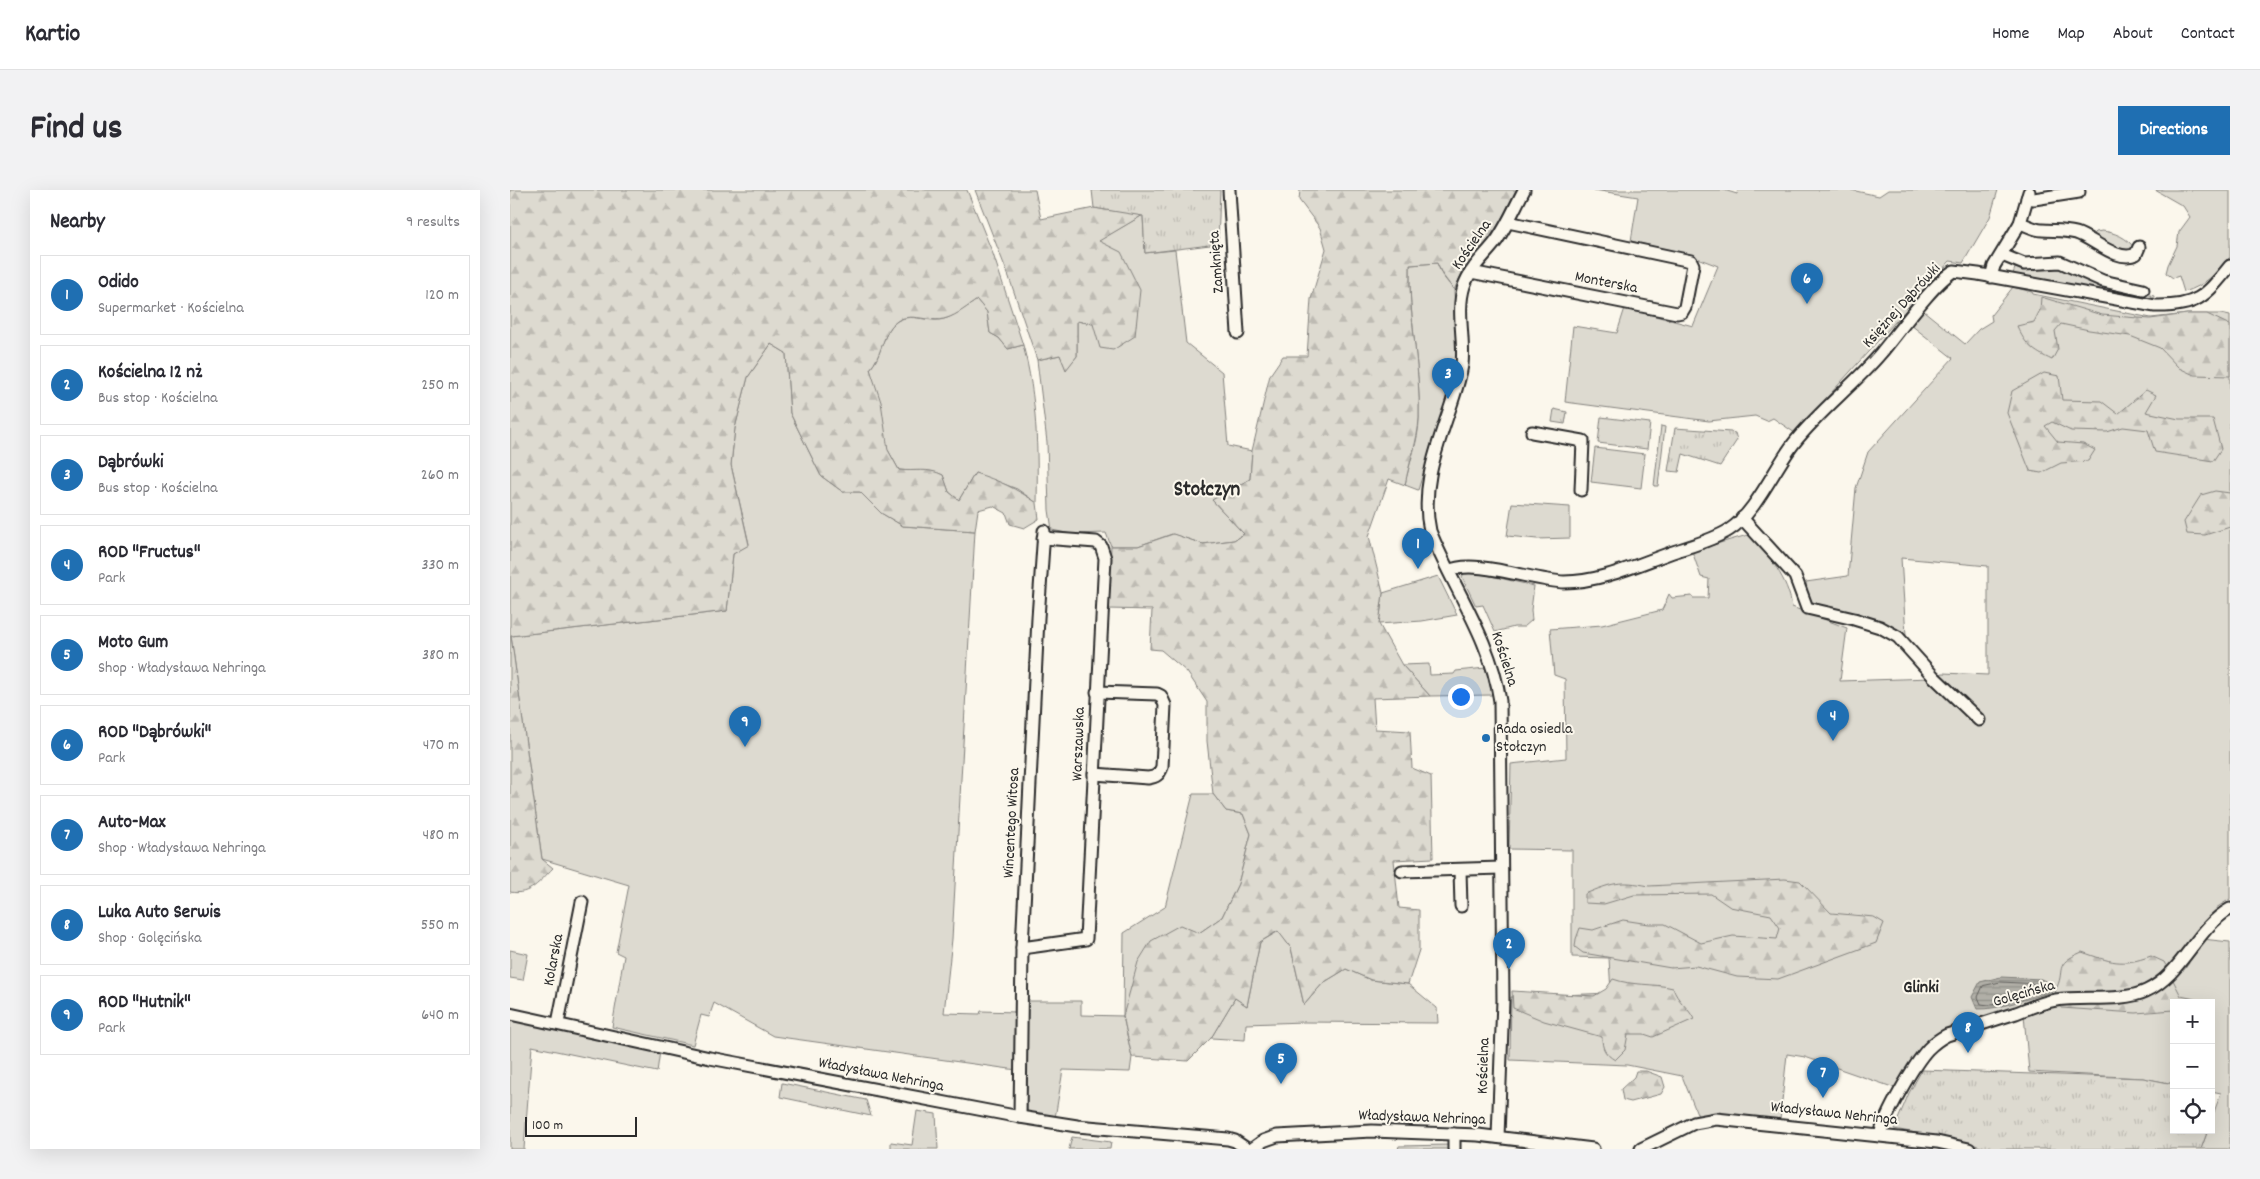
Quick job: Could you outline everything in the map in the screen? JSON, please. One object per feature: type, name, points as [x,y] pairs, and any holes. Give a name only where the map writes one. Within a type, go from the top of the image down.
[{"type":"street","name":"Zamknięta","points":[[1229,190],[1238,333]]},
{"type":"street","name":"Kościelna","points":[[1498,1137],[1503,1000],[1501,720],[1497,681],[1476,626],[1430,531],[1426,514],[1426,495],[1433,462],[1460,376],[1462,358],[1461,299],[1464,287],[1471,272],[1496,242],[1524,190]]},
{"type":"street","points":[[1991,277],[1994,266],[2020,223],[2028,195],[2034,199],[2079,192]]},
{"type":"street","name":"Kościelna","points":[[1508,222],[1691,261]]},
{"type":"street","points":[[2020,223],[2039,230],[2058,229],[2076,233],[2111,252],[2130,256],[2136,254],[2139,247]]},
{"type":"street","points":[[2002,255],[2024,264],[2060,262],[2103,281],[2143,290]]},
{"type":"street","name":"Monterska","points":[[1471,272],[1677,313],[1682,312],[1685,308],[1693,265],[1691,261]]},
{"type":"street","name":"Księżnej Dąbrówki","points":[[1449,571],[1461,567],[1476,567],[1540,580],[1564,582],[1622,570],[1710,539],[1729,530],[1742,518],[1795,442],[1881,354],[1949,274],[1960,271],[2154,306],[2168,306],[2192,302],[2203,296],[2230,266]]},
{"type":"street","points":[[1532,432],[1584,441],[1581,490]]},
{"type":"street","points":[[1742,518],[1795,576],[1807,608],[1854,618],[1898,637],[1934,677],[1979,720]]},
{"type":"street","name":"Warszawska","points":[[1022,948],[1086,939],[1104,552],[1096,542],[1043,534]]},
{"type":"street","name":"Wincentego Witosa","points":[[1020,1117],[1022,948],[1043,534]]},
{"type":"street","points":[[1094,774],[1148,778],[1160,773],[1162,767],[1165,705],[1161,696],[1157,694],[1097,692]]},
{"type":"street","points":[[1402,871],[1501,868]]},
{"type":"street","points":[[1460,870],[1461,906]]},
{"type":"street","name":"Kolarska","points":[[558,1023],[582,902]]},
{"type":"street","name":"Golęcińska","points":[[1880,1135],[1885,1121],[1914,1069],[1926,1051],[1936,1041],[1947,1035],[2047,1002],[2130,996],[2146,992],[2164,978],[2221,914],[2230,909]]},
{"type":"street","name":"Władysława Nehringa","points":[[510,1014],[558,1023],[710,1058],[1020,1117],[1077,1126],[1228,1139],[1247,1149]]},
{"type":"street","name":"Władysława Nehringa","points":[[1641,1149],[1691,1124],[1712,1119],[1880,1135],[1937,1142],[1970,1149]]},
{"type":"street","name":"Władysława Nehringa","points":[[1252,1149],[1263,1141],[1276,1136],[1372,1131],[1498,1137],[1593,1149]]},
{"type":"street","points":[[1454,1134],[1454,1149]]},
{"type":"green space","points":[[510,190],[967,190],[993,254],[1023,345],[1008,349],[999,338],[990,333],[987,312],[977,300],[959,313],[940,320],[910,317],[897,321],[885,337],[877,358],[870,369],[881,402],[888,450],[899,470],[927,470],[943,475],[949,492],[959,500],[975,473],[1015,489],[1037,503],[1039,519],[1024,528],[1010,524],[1006,513],[993,506],[978,510],[975,531],[903,526],[881,513],[860,492],[843,492],[821,476],[790,413],[786,353],[771,344],[748,377],[735,428],[731,465],[749,545],[733,554],[727,611],[511,636],[542,859],[553,868],[529,890],[517,893],[510,892]]},
{"type":"green space","points":[[975,190],[1035,190],[1041,219],[1094,208],[1143,215],[1099,241],[1121,252],[1140,290],[1135,336],[1113,350],[1100,348],[1093,324],[1077,321],[1077,356],[1066,370],[1060,355],[1037,360],[1009,277]]},
{"type":"green space","points":[[1092,190],[1220,190],[1218,244],[1145,253],[1143,216],[1094,208]]},
{"type":"green space","points":[[1300,190],[1516,190],[1501,220],[1478,255],[1464,269],[1454,290],[1442,274],[1437,263],[1410,265],[1411,303],[1419,399],[1418,427],[1405,485],[1389,479],[1369,536],[1383,593],[1379,624],[1402,665],[1430,696],[1373,698],[1375,729],[1410,731],[1412,768],[1431,776],[1433,858],[1394,860],[1399,908],[1419,910],[1419,950],[1408,984],[1371,980],[1346,969],[1323,983],[1304,1005],[1291,948],[1278,931],[1260,942],[1247,1006],[1235,998],[1211,1038],[1188,1061],[1132,1057],[1123,1016],[1138,962],[1151,941],[1180,925],[1199,933],[1222,917],[1238,884],[1251,834],[1243,814],[1226,811],[1213,794],[1207,741],[1207,702],[1187,672],[1161,650],[1150,649],[1152,610],[1108,609],[1111,546],[1138,546],[1173,534],[1203,544],[1234,540],[1244,534],[1212,500],[1250,479],[1252,451],[1270,375],[1283,356],[1307,356],[1311,299],[1326,249],[1320,228],[1299,200]]},
{"type":"green space","points":[[1594,190],[1724,190],[1737,194],[1738,190],[1851,190],[1879,196],[1888,190],[1998,190],[1990,217],[1963,263],[1950,261],[1795,433],[1773,418],[1767,421],[1755,416],[1709,421],[1565,402],[1573,326],[1617,333],[1625,308],[1693,326],[1718,266],[1692,256],[1631,241],[1638,197]]},
{"type":"green space","points":[[2155,190],[2230,190],[2230,257],[2204,283],[2184,292],[2179,276],[2173,278],[2166,273],[2177,246],[2179,232],[2190,217],[2183,206]]},
{"type":"green space","points":[[1143,215],[1145,253],[1175,250],[1186,343],[1222,372],[1228,446],[1252,451],[1250,479],[1212,500],[1244,534],[1234,540],[1203,544],[1172,534],[1138,546],[1111,546],[1106,533],[1071,534],[1052,530],[1049,510],[1047,442],[1037,360],[1060,355],[1066,369],[1077,356],[1077,321],[1093,324],[1098,241]]},
{"type":"green space","points":[[2102,231],[2124,238],[2134,248],[2133,252],[2112,248],[2091,237],[2096,232]]},
{"type":"green space","points":[[1437,263],[1442,275],[1454,290],[1457,357],[1453,377],[1418,490],[1405,485],[1419,427],[1418,380],[1411,303],[1410,265]]},
{"type":"green space","points":[[2060,265],[2083,279],[2154,296],[2154,299],[2013,274],[2015,268]]},
{"type":"green space","points":[[2013,287],[2032,292],[2033,294],[2151,318],[2187,314],[2221,314],[2230,316],[2230,899],[2216,908],[2217,911],[2154,983],[1975,1020],[1938,1033],[1923,1047],[1898,1089],[1805,1057],[1787,1054],[1780,1120],[1717,1113],[1698,1116],[1682,1076],[1627,1065],[1510,1060],[1511,997],[1611,993],[1609,958],[1572,957],[1572,850],[1509,849],[1511,764],[1566,758],[1565,679],[1554,675],[1550,629],[1602,625],[1662,610],[1669,594],[1672,598],[1692,596],[1693,598],[1708,598],[1709,579],[1701,577],[1692,551],[1751,534],[1782,577],[1790,596],[1792,607],[1847,628],[1840,681],[1931,678],[1943,673],[1988,675],[1988,566],[1901,558],[1906,635],[1879,624],[1813,604],[1808,597],[1806,582],[1848,576],[1856,488],[1868,452],[1953,358],[1911,325],[1924,311],[1965,344],[1979,329],[1992,321],[1991,315]]},
{"type":"green space","points":[[2041,297],[2102,315],[2150,319],[2187,314],[2207,314],[2230,325],[2230,376],[2194,375],[2179,368],[2160,348],[2130,336],[2061,324],[2055,331],[2058,349],[2052,360],[2031,347],[2017,326],[2034,322],[2040,310]]},
{"type":"green space","points":[[977,300],[987,312],[990,333],[999,338],[1008,349],[1023,345],[1028,365],[1036,424],[1037,503],[1017,489],[975,473],[959,500],[949,492],[943,475],[927,471],[899,470],[888,450],[870,369],[877,359],[885,337],[897,321],[904,318],[940,320],[955,314]]},
{"type":"green space","points":[[771,344],[786,353],[790,413],[821,476],[843,492],[860,492],[881,513],[903,526],[975,531],[952,939],[944,1013],[1017,1012],[1017,1070],[773,1036],[714,1003],[709,1017],[701,1015],[693,1045],[612,1027],[624,956],[616,952],[629,885],[542,859],[511,636],[727,611],[733,554],[749,544],[731,465],[735,428],[748,377]]},
{"type":"green space","points":[[2044,373],[2059,376],[2062,400],[2101,401],[2118,414],[2146,390],[2156,395],[2146,412],[2179,419],[2213,419],[2221,449],[2213,461],[2155,452],[2148,430],[2123,427],[2107,432],[2071,431],[2052,422],[2045,426],[2058,442],[2083,444],[2095,450],[2088,461],[2061,463],[2041,473],[2030,471],[2007,413],[2012,391]]},
{"type":"green space","points":[[1554,409],[1567,412],[1565,424],[1552,422]]},
{"type":"green space","points":[[1601,417],[1650,423],[1647,449],[1598,443]]},
{"type":"green space","points":[[1661,426],[1665,427],[1658,486],[1654,486]]},
{"type":"green space","points":[[1675,428],[1731,432],[1735,433],[1737,440],[1720,466],[1683,454],[1679,472],[1668,471]]},
{"type":"green space","points":[[1595,448],[1645,454],[1641,488],[1591,482]]},
{"type":"green space","points":[[2215,491],[2230,493],[2230,527],[2205,535],[2187,534],[2184,522],[2201,495]]},
{"type":"green space","points":[[1512,503],[1570,507],[1570,538],[1537,539],[1507,536]]},
{"type":"green space","points":[[1474,572],[1534,586],[1531,610],[1532,620],[1524,627],[1514,627],[1495,632],[1483,605],[1476,606],[1462,577],[1464,573]]},
{"type":"green space","points":[[1438,576],[1457,615],[1422,621],[1379,624],[1383,593]]},
{"type":"green space","points":[[1429,664],[1430,675],[1454,674],[1456,671],[1486,668],[1492,695],[1430,696],[1402,665]]},
{"type":"green space","points":[[1193,794],[1213,794],[1226,811],[1243,814],[1251,834],[1238,884],[1222,917],[1199,933],[1123,1016],[1124,933],[1165,907]]},
{"type":"green space","points":[[1785,879],[1800,881],[1831,913],[1874,917],[1884,923],[1876,943],[1778,979],[1737,977],[1696,966],[1671,968],[1583,953],[1575,947],[1580,928],[1593,930],[1623,920],[1649,924],[1665,924],[1701,943],[1733,936],[1777,939],[1780,928],[1771,915],[1730,907],[1711,894],[1634,895],[1604,904],[1585,903],[1585,894],[1602,887],[1623,883],[1649,886]]},
{"type":"green space","points":[[1279,931],[1291,948],[1304,1005],[1323,983],[1346,969],[1371,980],[1408,984],[1437,1008],[1438,1023],[1304,1022],[1246,1024],[1245,1040],[1211,1038],[1235,998],[1247,1006],[1260,942]]},
{"type":"green space","points":[[2202,939],[2230,942],[2230,1149],[2201,1149],[2207,1134],[2215,1134],[2215,1109],[2221,1093],[2215,1092],[2215,999],[2170,999],[2170,1083],[2143,1078],[2029,1072],[2024,1015],[2055,1006],[2103,1003],[2175,972],[2184,970],[2189,963],[2187,957]]},
{"type":"green space","points":[[510,950],[528,954],[523,980],[510,978]]},
{"type":"green space","points":[[2082,952],[2116,962],[2124,962],[2151,956],[2164,962],[2181,996],[2194,999],[2170,999],[2170,1010],[2136,1013],[2061,1008],[2055,991],[2063,965],[2072,957]]},
{"type":"green space","points":[[1613,979],[1628,983],[1673,988],[1677,997],[1694,1019],[1653,1037],[1644,1034],[1628,1034],[1625,1050],[1615,1060],[1605,1051],[1602,1037],[1544,1021],[1513,1008],[1512,991],[1594,996],[1606,989]]},
{"type":"green space","points":[[1027,1001],[1081,1001],[1081,1015],[1123,1016],[1132,1057],[1130,1072],[1063,1070],[1055,1118],[1027,1113]]},
{"type":"green space","points":[[510,1019],[660,1051],[657,1072],[532,1046],[524,1149],[510,1149]]},
{"type":"green space","points":[[1922,1070],[2143,1078],[2170,1083],[2170,1134],[2207,1134],[2201,1149],[1987,1149],[1966,1142],[1894,1129],[1909,1093]]},
{"type":"green space","points":[[1636,1071],[1646,1071],[1662,1077],[1665,1087],[1661,1094],[1631,1102],[1623,1100],[1621,1089],[1634,1077]]},
{"type":"green space","points":[[782,1083],[866,1100],[871,1116],[780,1097]]},
{"type":"green space","points":[[917,1111],[936,1114],[938,1149],[891,1149],[891,1142],[912,1145]]},
{"type":"green space","points":[[1072,1137],[1111,1142],[1110,1149],[1069,1149]]},
{"type":"green space","points":[[1449,1145],[1450,1149],[1398,1149],[1399,1146]]},
{"type":"water","points":[[2001,977],[2041,979],[2053,985],[2051,993],[2005,1005],[1977,1009],[1972,997],[1980,982]]},
{"type":"place","name":"ROD \"Dąbrówki\"","points":[[1807,304]]},
{"type":"place","name":"Dąbrówki","points":[[1448,399]]},
{"type":"place","name":"Odido","points":[[1418,569]]},
{"type":"place","name":"Rada osiedla Stołczyn","points":[[1486,738]]},
{"type":"place","name":"ROD \"Fructus\"","points":[[1833,741]]},
{"type":"place","name":"ROD \"Hutnik\"","points":[[745,747]]},
{"type":"place","name":"Kościelna 12 nż","points":[[1509,969]]},
{"type":"place","name":"Luka Auto Serwis","points":[[1968,1053]]},
{"type":"place","name":"Moto Gum","points":[[1281,1084]]},
{"type":"place","name":"Auto-Max","points":[[1823,1098]]},
{"type":"district","name":"Stołczyn","points":[[1207,491]]},
{"type":"district","name":"Glinki","points":[[1921,988]]}]
